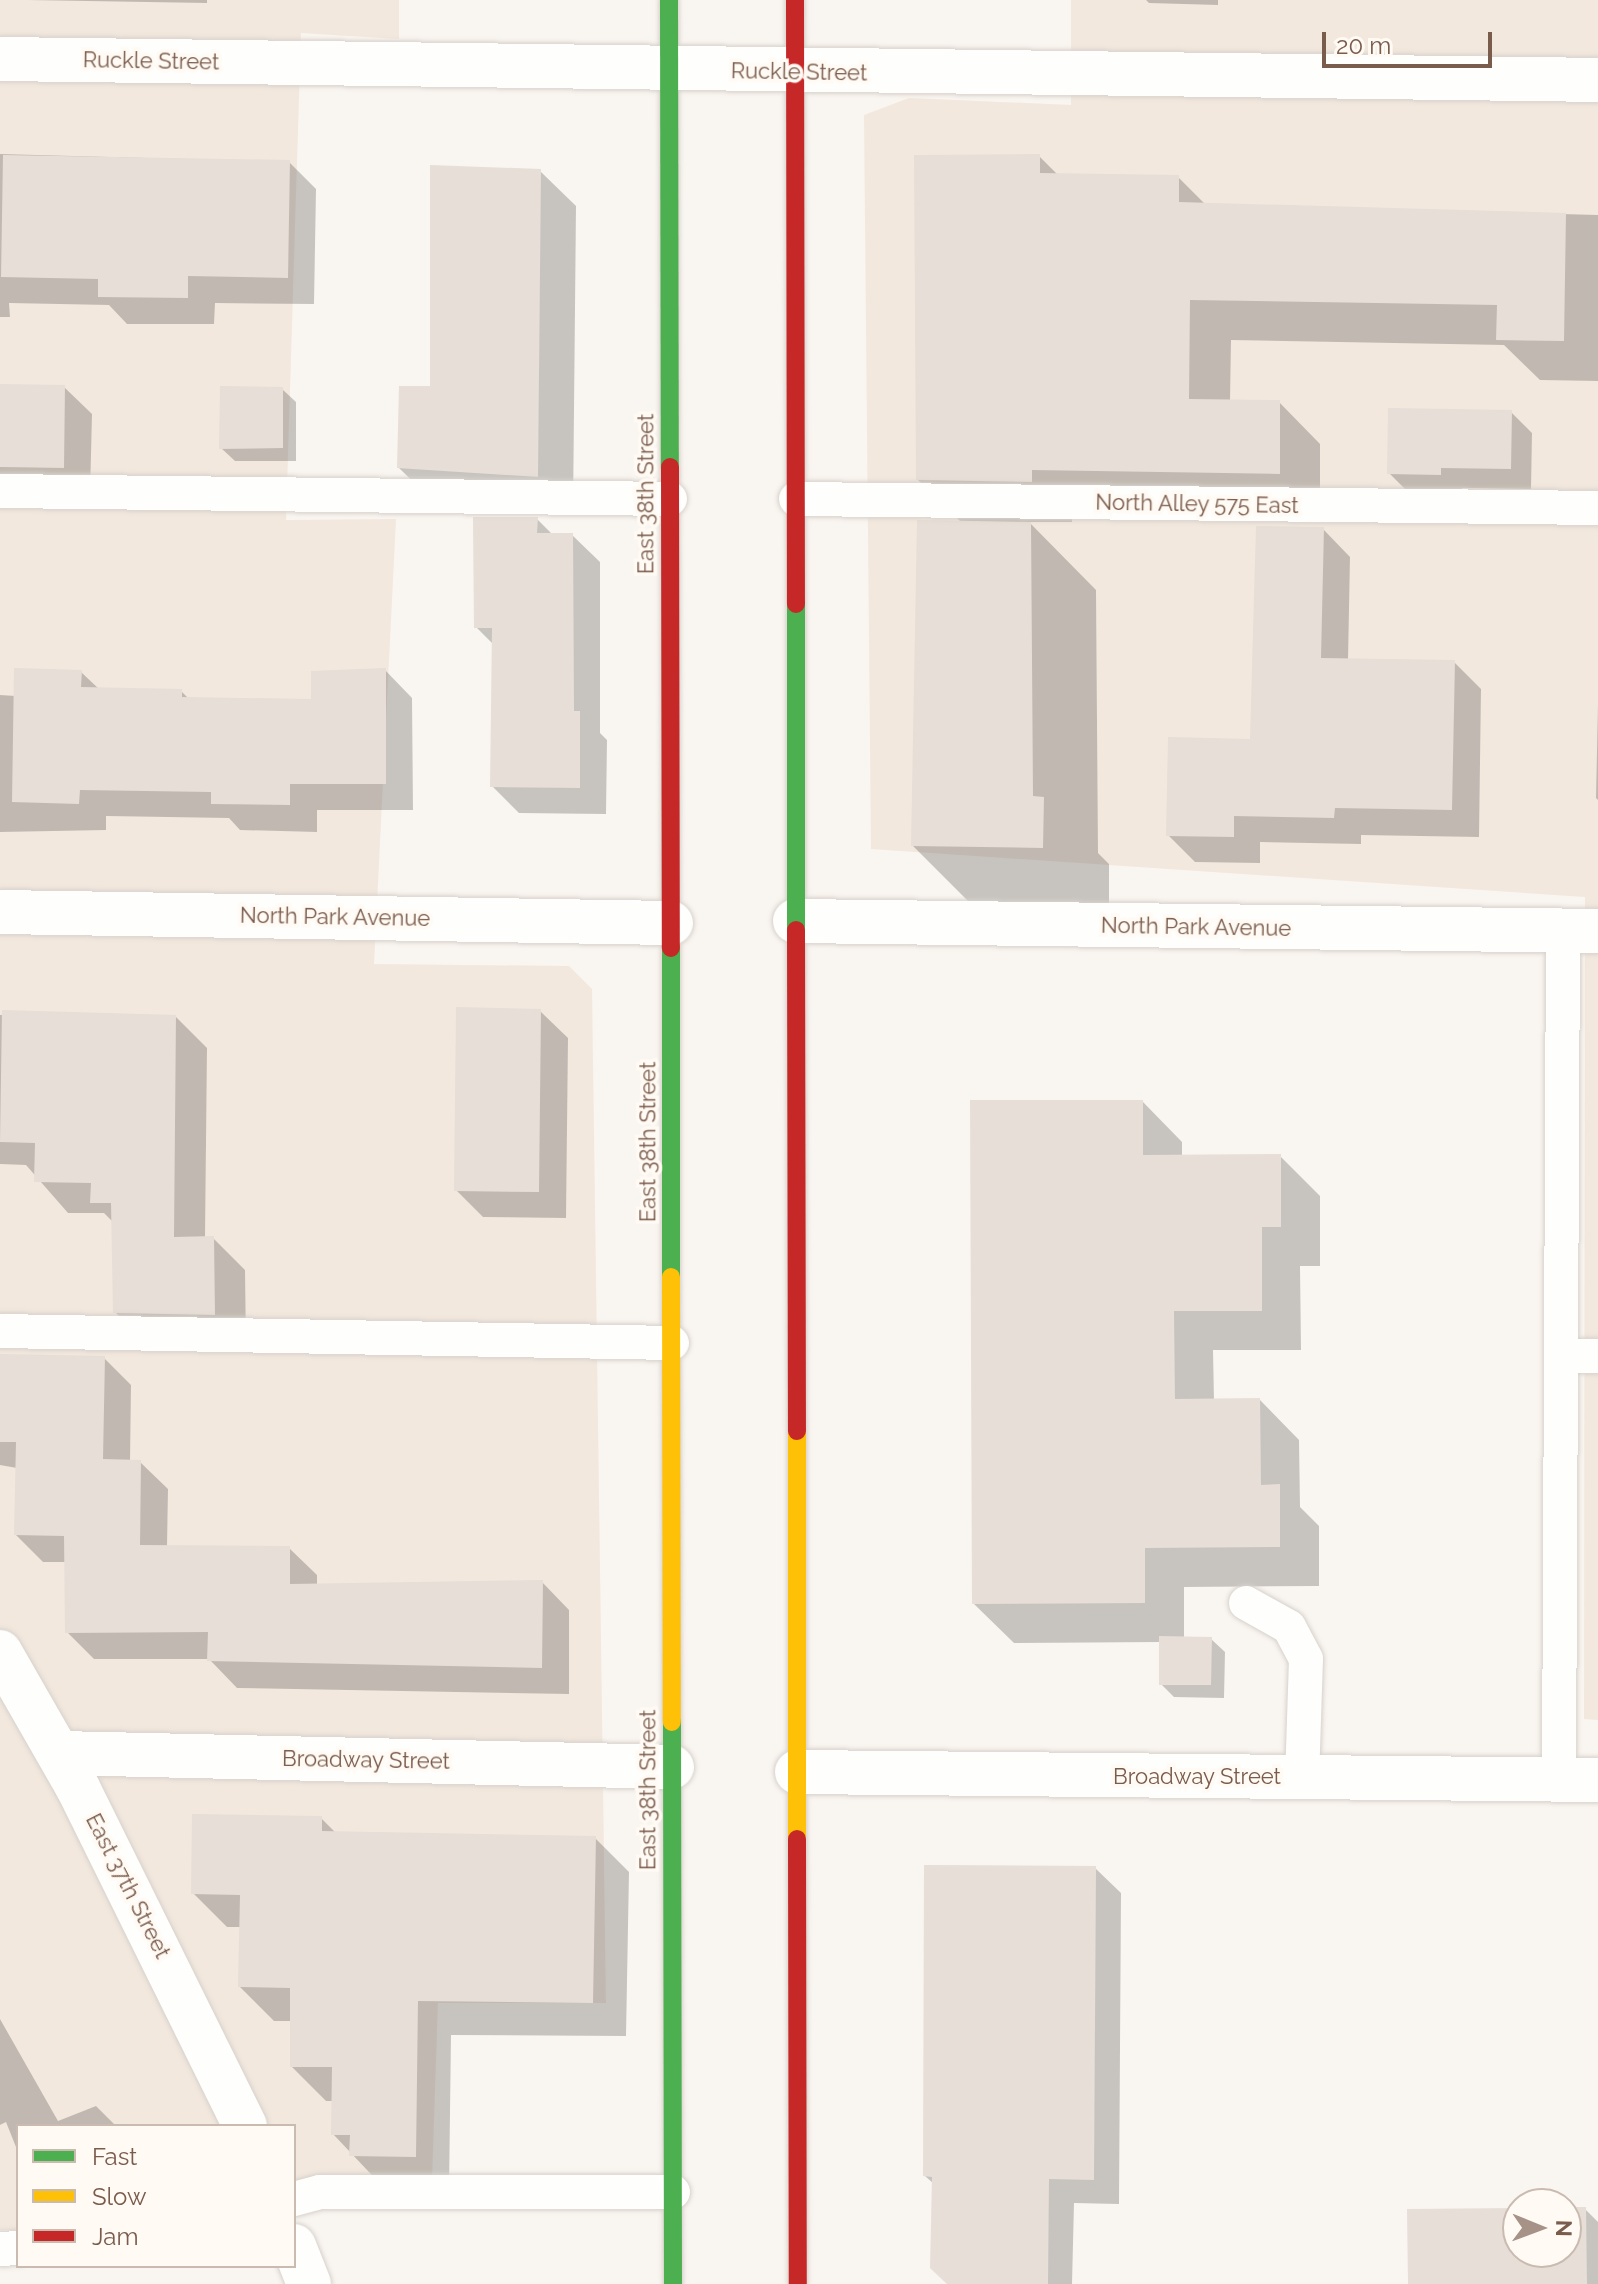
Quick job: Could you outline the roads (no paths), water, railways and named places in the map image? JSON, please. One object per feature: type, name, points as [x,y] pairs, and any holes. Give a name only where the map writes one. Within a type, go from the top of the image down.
[{"type":"main road","name":"East 38th Street","points":[[669,0],[673,2284]]},
{"type":"main road","points":[[795,0],[798,2284]]},
{"type":"street","name":"Ruckle Street","points":[[0,59],[796,73],[1598,80]]},
{"type":"street","name":"North Park Avenue","points":[[0,912],[671,923]]},
{"type":"street","name":"North Park Avenue","points":[[795,921],[1580,931]]},
{"type":"street","name":"East 37th Street","points":[[0,1652],[60,1753],[244,2124]]},
{"type":"street","name":"Broadway Street","points":[[60,1753],[672,1767]]},
{"type":"street","name":"Broadway Street","points":[[797,1772],[1579,1779]]},
{"type":"street","points":[[296,2251],[309,2284]]},
{"type":"lane","points":[[0,491],[670,499]]},
{"type":"lane","name":"North Alley 575 East","points":[[796,499],[1598,508]]},
{"type":"lane","points":[[1579,1779],[1562,1356],[1580,931]]},
{"type":"lane","points":[[0,1331],[672,1343]]},
{"type":"lane","points":[[1562,1356],[1598,1356]]},
{"type":"lane","points":[[1246,1603],[1289,1627],[1306,1659],[1302,1778]]},
{"type":"lane","points":[[296,2198],[320,2192],[673,2192]]}]
